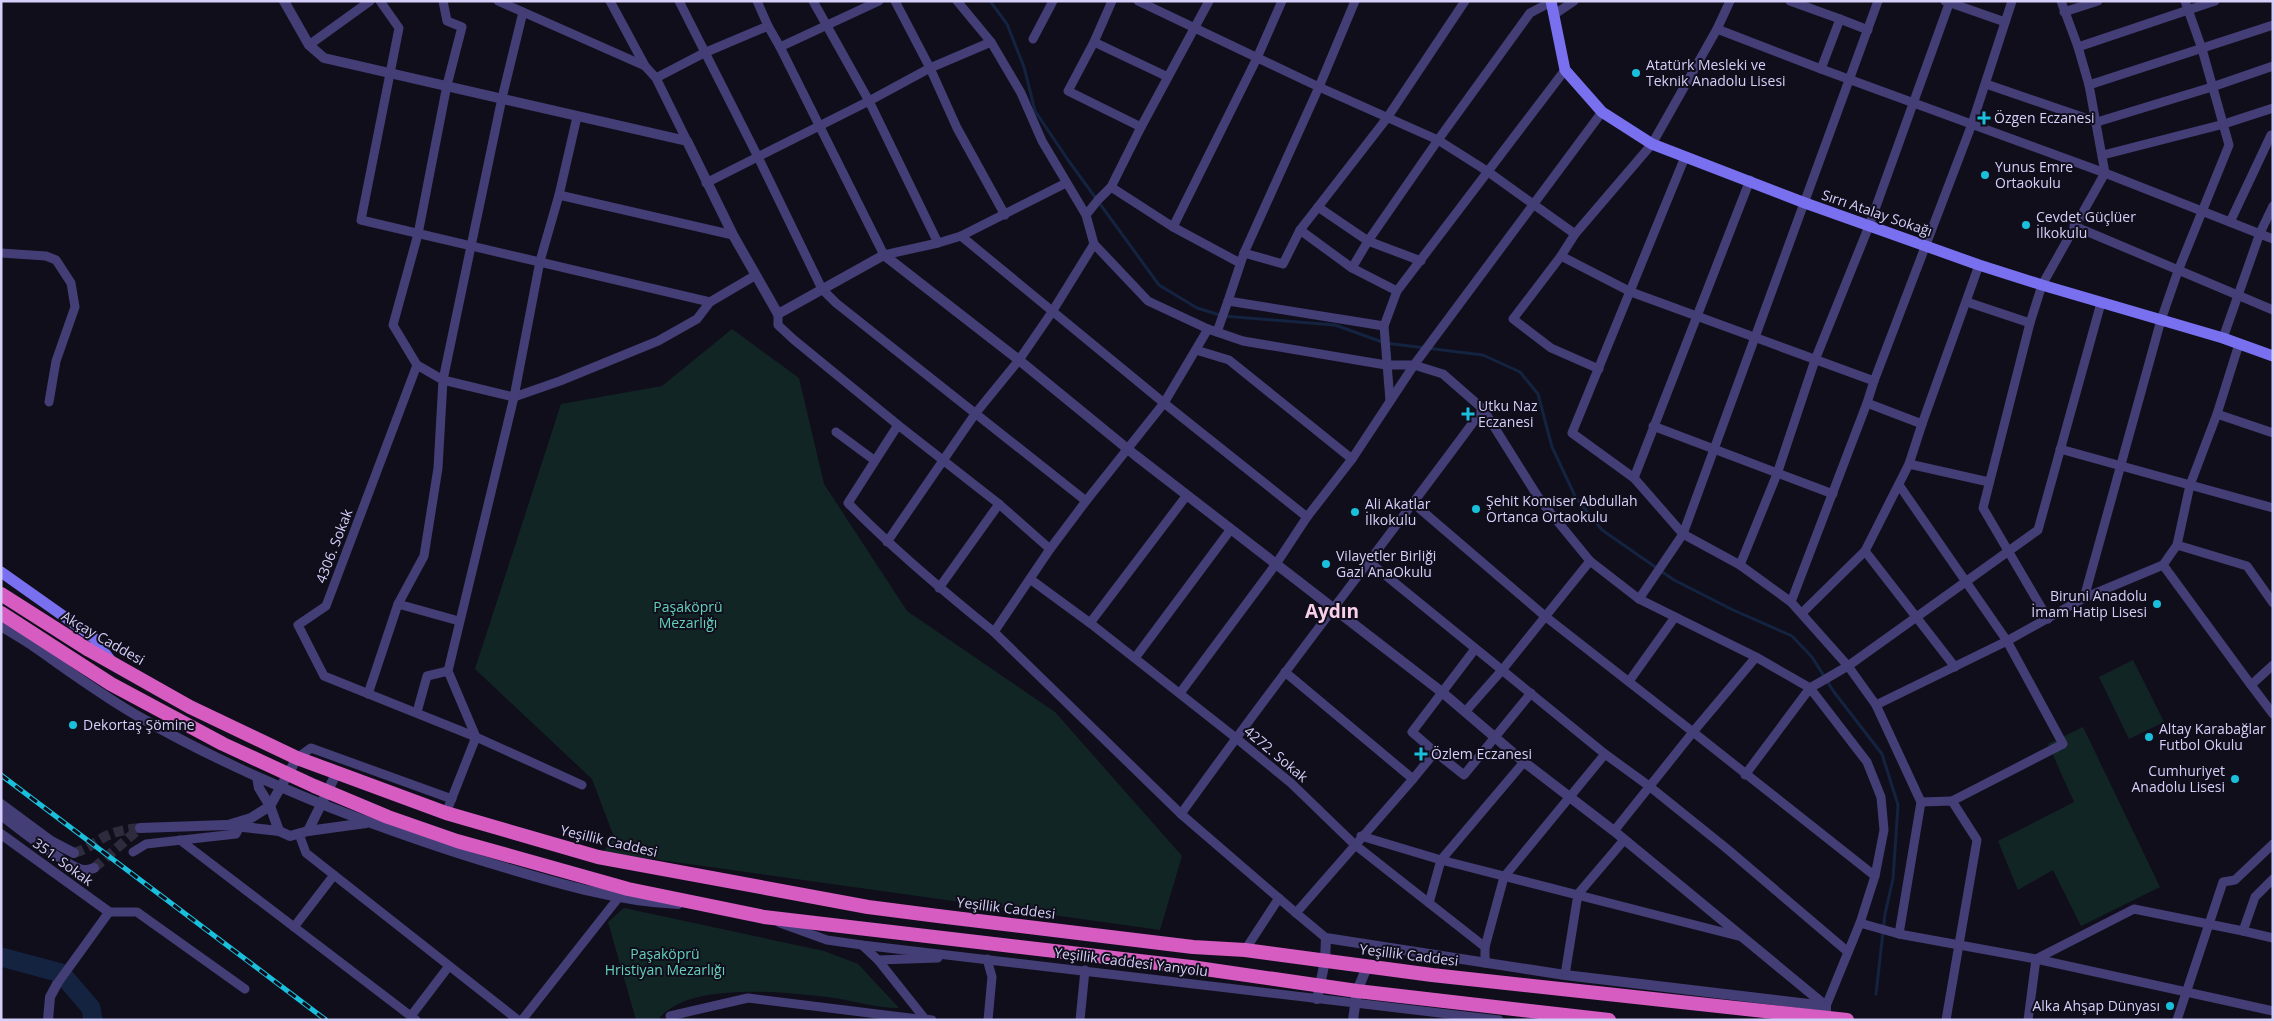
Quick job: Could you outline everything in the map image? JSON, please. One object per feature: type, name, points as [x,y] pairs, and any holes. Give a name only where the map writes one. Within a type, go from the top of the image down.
[{"type":"highway","name":"Akçay Caddesi","points":[[1,594],[112,663],[190,707]]},
{"type":"highway","points":[[1,613],[111,684],[288,775],[324,798],[457,840],[584,877],[764,917],[1191,967],[1318,992],[1356,997],[1608,1020]]},
{"type":"highway","name":"Yeşillik Caddesi","points":[[190,707],[297,758],[336,774],[446,814],[598,857],[868,907],[1193,947],[1246,950],[1367,967],[1826,1012],[1847,1020]]},
{"type":"main road","points":[[1551,2],[1565,70]]},
{"type":"main road","name":"Sırrı Atalay Sokağı","points":[[1565,70],[1602,112],[1652,144],[1750,180],[1805,203],[1979,265],[2223,338],[2273,356]]},
{"type":"main road","points":[[1,572],[93,636],[112,663]]},
{"type":"street","points":[[284,1],[309,45],[324,58],[687,141]]},
{"type":"street","points":[[309,45],[370,1]]},
{"type":"street","points":[[380,1],[399,28],[361,220],[710,302]]},
{"type":"street","points":[[443,1],[447,21],[462,27],[448,85],[418,234],[393,325],[417,365],[442,380],[514,397],[560,381],[658,341],[697,319],[710,302],[756,275]]},
{"type":"street","points":[[498,1],[645,66]]},
{"type":"street","points":[[610,1],[645,66],[656,78],[706,183],[778,314],[778,324],[898,426],[999,504],[1050,550]]},
{"type":"street","points":[[679,1],[822,289],[836,303],[1086,501]]},
{"type":"street","points":[[757,1],[884,255],[1333,610],[1443,693],[1524,762],[1614,831],[1744,938],[1826,1012]]},
{"type":"street","points":[[813,1],[828,24],[869,102],[938,243]]},
{"type":"street","points":[[780,47],[879,1]]},
{"type":"street","points":[[895,1],[930,68],[957,128],[1005,215]]},
{"type":"street","points":[[957,1],[991,42],[1021,93],[1042,141],[1086,215],[1094,244],[1148,301],[1212,330],[1243,341],[1386,365],[1414,366],[1443,374],[1482,409],[1540,500],[1590,561],[1639,599],[1756,657],[1810,688],[1867,762],[1882,797],[1884,830],[1876,876],[1826,1012]]},
{"type":"street","points":[[1033,38],[1053,1]]},
{"type":"street","points":[[1112,1],[1094,42],[1068,91],[1141,127]]},
{"type":"street","points":[[1138,1],[1319,87],[1438,140],[1487,171],[1575,234]]},
{"type":"street","points":[[1086,215],[1111,187],[1209,1]]},
{"type":"street","points":[[1173,227],[1257,58],[1282,1]]},
{"type":"street","points":[[994,632],[1086,501],[1164,403],[1196,350],[1212,330],[1228,301],[1244,253],[1319,87],[1355,1]]},
{"type":"street","points":[[1244,253],[1283,264],[1300,230],[1387,118],[1465,1]]},
{"type":"street","points":[[1555,14],[1574,1]]},
{"type":"street","points":[[1600,369],[1551,348],[1513,319],[1561,256],[1575,234],[1652,144],[1717,29],[1730,1]]},
{"type":"street","points":[[1790,1],[1868,30]]},
{"type":"street","points":[[1639,599],[1683,534],[1878,1]]},
{"type":"street","points":[[1791,602],[1972,124],[2012,1]]},
{"type":"street","points":[[2048,619],[1984,508],[2030,324],[2042,285],[2105,173],[2089,85],[2078,47],[2060,1]]},
{"type":"street","points":[[2064,12],[2098,1]]},
{"type":"street","points":[[2078,47],[2186,6],[2215,1]]},
{"type":"street","points":[[1352,268],[1368,241],[1438,140],[1530,14],[1551,2]]},
{"type":"street","points":[[1740,565],[1777,474],[1815,360],[1868,226],[1948,2],[2005,22]]},
{"type":"street","points":[[2084,598],[2162,320],[2178,271],[2229,146],[2202,50],[2186,6]]},
{"type":"street","points":[[523,12],[502,98],[442,380],[438,468],[424,556],[398,604],[368,694],[476,737],[582,785]]},
{"type":"street","points":[[1821,69],[1840,19]]},
{"type":"street","points":[[2089,85],[2202,50],[2273,25]]},
{"type":"street","points":[[656,78],[704,53],[768,26]]},
{"type":"street","points":[[1717,29],[2105,173],[2273,239]]},
{"type":"street","points":[[706,183],[869,102],[930,68],[991,42]]},
{"type":"street","points":[[1094,42],[1168,78]]},
{"type":"street","points":[[1986,84],[2097,122],[2212,87],[2273,66]]},
{"type":"street","points":[[1390,401],[1384,326],[1397,291],[1565,70]]},
{"type":"street","points":[[2103,155],[2224,124],[2273,108]]},
{"type":"street","points":[[1180,693],[1276,564],[1307,517],[1352,459],[1414,366],[1602,112]]},
{"type":"street","points":[[446,814],[476,737],[448,670],[514,397],[540,261],[560,195],[577,116]]},
{"type":"street","points":[[2230,222],[2271,135]]},
{"type":"street","points":[[1685,157],[1600,369],[1572,433],[1634,478],[1683,534],[1740,565],[1791,602],[1848,666],[1876,705],[1921,802],[1899,934]]},
{"type":"street","points":[[1634,478],[1652,426],[1750,180]]},
{"type":"street","points":[[778,314],[884,255],[960,236],[1066,183]]},
{"type":"street","points":[[1111,187],[1173,227],[1240,263]]},
{"type":"street","points":[[560,195],[733,235]]},
{"type":"street","points":[[2223,338],[2260,233],[2273,206]]},
{"type":"street","points":[[1318,208],[1368,241],[1421,261]]},
{"type":"street","points":[[2074,226],[2273,310]]},
{"type":"street","points":[[1300,230],[1352,268],[1397,291]]},
{"type":"street","points":[[960,236],[1307,517]]},
{"type":"street","points":[[887,542],[975,414],[1019,360],[1052,312],[1094,244]]},
{"type":"street","points":[[1,253],[46,256],[56,260],[71,283],[75,306],[56,361],[49,402]]},
{"type":"street","points":[[1561,256],[1631,292],[1874,381]]},
{"type":"street","points":[[1802,613],[1865,551],[1899,485],[1909,464],[1979,265]]},
{"type":"street","points":[[1228,301],[1384,326]]},
{"type":"street","points":[[1967,302],[2030,324]]},
{"type":"street","points":[[1745,775],[1810,688],[1848,666],[2038,530],[2101,303]]},
{"type":"street","points":[[1876,705],[2007,641],[2084,598],[2163,565],[2177,545],[2190,485],[2217,414],[2239,344]]},
{"type":"street","points":[[1196,350],[1229,360],[1352,459]]},
{"type":"street","name":"4306. Sokak","points":[[368,694],[324,676],[298,625],[326,606],[417,365]]},
{"type":"street","points":[[1867,403],[1922,424]]},
{"type":"street","points":[[1181,814],[1482,409]]},
{"type":"street","points":[[2217,414],[2273,432]]},
{"type":"street","points":[[898,426],[874,460],[848,503],[887,542],[939,588],[994,632],[1181,814],[1326,938],[1565,975],[1826,1012]]},
{"type":"street","points":[[1652,426],[1832,494]]},
{"type":"street","points":[[836,432],[874,460]]},
{"type":"street","points":[[2060,449],[2273,508]]},
{"type":"street","points":[[1909,464],[1989,482]]},
{"type":"street","points":[[1899,485],[2007,641],[2063,744],[1952,801],[1921,802]]},
{"type":"street","points":[[1090,623],[1188,495]]},
{"type":"street","points":[[939,588],[999,504]]},
{"type":"street","points":[[1413,504],[1546,617],[1630,680],[1745,775],[1876,876]]},
{"type":"street","points":[[1135,658],[1231,529]]},
{"type":"street","points":[[2177,545],[2247,566],[2273,603]]},
{"type":"street","points":[[1865,551],[1955,667]]},
{"type":"street","points":[[1368,561],[1605,754],[1649,786],[1726,848],[1848,952]]},
{"type":"street","points":[[1465,712],[1503,670],[1590,561]]},
{"type":"street","points":[[2163,565],[2273,714]]},
{"type":"street","name":"4272. Sokak","points":[[1030,579],[1090,623],[1236,738],[1290,784],[1354,844],[1485,947]]},
{"type":"street","points":[[398,604],[459,620]]},
{"type":"street","points":[[1630,680],[1675,617]]},
{"type":"street","points":[[1,626],[143,719],[257,777],[280,787],[324,798],[369,822],[408,838],[521,872],[619,897],[650,903],[709,906]]},
{"type":"street","points":[[1475,649],[1412,732],[1464,775],[1531,693]]},
{"type":"street","points":[[1614,831],[1756,657]]},
{"type":"street","points":[[2251,685],[2273,665]]},
{"type":"street","points":[[417,712],[427,676],[448,670]]},
{"type":"street","points":[[1285,672],[1413,779]]},
{"type":"street","points":[[226,826],[251,818],[270,806],[297,758],[311,748],[452,799]]},
{"type":"street","points":[[1296,913],[1435,752]]},
{"type":"street","points":[[1485,963],[1485,947],[1504,877],[1605,754]]},
{"type":"street","points":[[1430,903],[1442,860],[1524,762]]},
{"type":"street","points":[[336,774],[304,833],[306,853],[518,1020]]},
{"type":"street","points":[[257,777],[259,788],[270,806],[279,831]]},
{"type":"street","points":[[1946,1020],[1976,840],[1952,801]]},
{"type":"street","points":[[1,804],[51,841],[74,853]]},
{"type":"street","name":"351. Sokak","points":[[1,815],[78,868],[86,870],[94,868]]},
{"type":"street","points":[[140,828],[226,826],[279,831],[284,834],[304,833],[369,822]]},
{"type":"street","points":[[133,852],[146,844],[236,834],[239,828]]},
{"type":"street","name":"351. Sokak","points":[[1,834],[109,912]]},
{"type":"street","points":[[1361,836],[1504,877],[1578,894],[1744,938]]},
{"type":"street","points":[[180,840],[414,1018],[449,966]]},
{"type":"street","points":[[1565,975],[1578,894],[1624,840]]},
{"type":"street","points":[[2177,1020],[2223,882],[2235,880],[2273,844]]},
{"type":"street","points":[[294,927],[334,875]]},
{"type":"street","points":[[2243,931],[2255,896],[2273,879]]},
{"type":"street","points":[[522,1020],[619,897]]},
{"type":"street","points":[[1246,950],[1279,898]]},
{"type":"street","points":[[2036,959],[2134,909],[2210,923],[2273,938]]},
{"type":"street","points":[[48,1020],[50,997],[57,984],[109,912],[137,912],[245,990]]},
{"type":"street","name":"Yeşillik Caddesi Yanyolu","points":[[764,917],[827,940],[862,945],[1085,970],[1318,992]]},
{"type":"street","points":[[1860,923],[1899,934],[2036,959],[2273,1011]]},
{"type":"street","points":[[1318,992],[1325,961],[1326,938]]},
{"type":"street","points":[[862,945],[878,960],[925,1019]]},
{"type":"street","points":[[878,960],[971,958]]},
{"type":"street","points":[[987,959],[992,977],[988,1020]]},
{"type":"street","points":[[2028,1020],[2036,959]]},
{"type":"street","points":[[1353,1020],[1356,997],[1367,967]]},
{"type":"street","points":[[1080,1020],[1085,970]]},
{"type":"street","points":[[1356,997],[1498,1020]]},
{"type":"street","points":[[670,1016],[748,998],[855,1016],[932,1020]]},
{"type":"green space","name":"Paşaköprü Mezarlığı","points":[[732,329],[799,378],[824,484],[907,611],[1055,712],[1182,856],[1160,930],[603,852],[614,837],[592,779],[475,669],[561,404],[662,386]]},
{"type":"green space","points":[[2133,660],[2164,722],[2129,739],[2099,677]]},
{"type":"green space","points":[[2083,727],[2160,887],[2081,926],[2053,870],[2018,890],[1998,841],[2074,802],[2048,744]]},
{"type":"green space","name":"Paşaköprü Hristiyan Mezarlığı","points":[[624,908],[824,951],[858,964],[899,1008],[881,1007],[809,995],[737,992],[712,994],[690,999],[672,1008],[658,1020],[636,1020],[608,922]]},
{"type":"waterway","points":[[990,1],[1007,24],[1024,67],[1035,111],[1068,160],[1159,285],[1197,308],[1223,316],[1335,325],[1385,343],[1483,355],[1520,372],[1538,394],[1552,447],[1576,498],[1602,530],[1674,580],[1733,610],[1792,636],[1812,657],[1834,692],[1882,754],[1898,805],[1893,879],[1885,914],[1876,994]]},
{"type":"waterway","points":[[1,957],[61,973],[91,1008],[93,1020]]},
{"type":"tunnel","points":[[74,853],[110,834],[140,828]]},
{"type":"tunnel","points":[[94,868],[140,828]]},
{"type":"railway","points":[[1,775],[326,1020]]},
{"type":"place","name":"Atatürk Mesleki ve Teknik Anadolu Lisesi","points":[[1636,73]]},
{"type":"place","name":"Özgen Eczanesi","points":[[1984,118]]},
{"type":"place","name":"Yunus Emre Ortaokulu","points":[[1985,175]]},
{"type":"place","name":"Cevdet Güçlüer İlkokulu","points":[[2026,225]]},
{"type":"place","name":"Utku Naz Eczanesi","points":[[1468,414]]},
{"type":"place","name":"Şehit Komiser Abdullah Ortanca Ortaokulu","points":[[1476,509]]},
{"type":"place","name":"Ali Akatlar İlkokulu","points":[[1355,512]]},
{"type":"place","name":"Vilayetler Birliği Gazi AnaOkulu","points":[[1326,564]]},
{"type":"place","name":"Biruni Anadolu İmam Hatip Lisesi","points":[[2157,604]]},
{"type":"place","name":"Dekortaş Şömine","points":[[73,725]]},
{"type":"place","name":"Altay Karabağlar Futbol Okulu","points":[[2149,737]]},
{"type":"place","name":"Özlem Eczanesi","points":[[1421,754]]},
{"type":"place","name":"Cumhuriyet Anadolu Lisesi","points":[[2235,779]]},
{"type":"place","name":"Alka Ahşap Dünyası","points":[[2170,1006]]},
{"type":"district","name":"Aydın","points":[[1332,611]]}]
